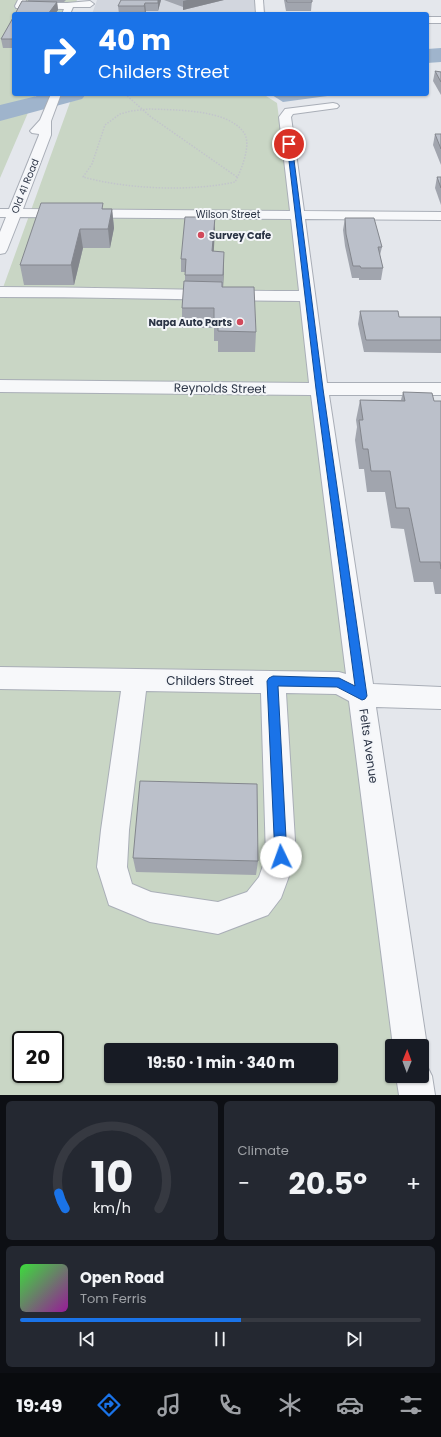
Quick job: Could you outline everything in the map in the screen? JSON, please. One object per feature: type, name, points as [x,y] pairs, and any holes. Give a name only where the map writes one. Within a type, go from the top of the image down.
[{"type":"street","points":[[22,0],[19,6],[67,10],[70,5],[90,2],[87,12]]},
{"type":"street","points":[[259,0],[260,12]]},
{"type":"street","points":[[429,20],[441,20]]},
{"type":"street","name":"Old 41 Road","points":[[19,168],[33,135],[45,121],[55,96]]},
{"type":"street","name":"Felts Avenue","points":[[334,106],[289,111],[285,117],[319,389],[409,1039]]},
{"type":"street","name":"Old 41 Road","points":[[0,250],[45,136],[45,121]]},
{"type":"street","name":"Old 41 Road","points":[[0,212],[5,199]]},
{"type":"street","name":"Wilson Street","points":[[0,212],[441,216]]},
{"type":"street","points":[[0,292],[102,292],[164,295],[308,296]]},
{"type":"street","name":"Reynolds Street","points":[[0,386],[441,389]]},
{"type":"street","name":"Childers Street","points":[[0,678],[339,683],[362,696],[441,698]]},
{"type":"street","points":[[134,680],[115,830],[112,867],[120,894],[150,907],[218,918],[257,904],[270,887],[281,857],[273,681]]},
{"type":"street","points":[[415,1083],[417,1095]]},
{"type":"path","points":[[127,96],[140,110],[215,159],[237,177]]},
{"type":"path","points":[[164,109],[202,112],[234,123],[245,133],[247,146],[241,172],[235,182],[219,186],[173,188],[100,182],[82,177],[92,164],[105,125],[114,117],[122,113],[140,110],[164,109]]},
{"type":"shaded area","points":[[97,0],[263,0],[266,12],[93,12]]},
{"type":"green space","points":[[0,0],[77,0],[72,12],[12,12],[12,96],[35,96],[0,178]]},
{"type":"green space","points":[[72,96],[266,96],[277,103],[398,1039],[385,1039],[385,1083],[404,1083],[406,1095],[0,1095],[0,296]]},
{"type":"water","points":[[274,96],[327,96],[283,102]]},
{"type":"building","points":[[121,0],[158,0],[158,3],[145,3],[144,6],[118,6]]},
{"type":"building","points":[[286,0],[312,0],[312,2],[287,2]]},
{"type":"building","points":[[22,1],[57,2],[50,12],[16,12]]},
{"type":"building","points":[[12,20],[12,39],[1,39]]},
{"type":"building","points":[[435,71],[441,72],[441,82]]},
{"type":"building","points":[[435,134],[441,134],[441,149]]},
{"type":"building","points":[[437,177],[441,177],[441,188]]},
{"type":"building","points":[[41,203],[103,203],[102,209],[112,209],[108,229],[80,229],[71,265],[20,265]]},
{"type":"building","points":[[185,217],[215,217],[212,251],[224,252],[223,275],[185,275],[186,259],[181,259]]},
{"type":"building","points":[[345,218],[374,218],[382,247],[378,247],[383,268],[361,268],[360,266],[353,266],[346,234]]},
{"type":"building","points":[[184,281],[222,282],[222,287],[254,287],[256,332],[218,331],[218,321],[214,321],[214,308],[182,308]]},
{"type":"building","points":[[360,311],[398,311],[399,317],[441,317],[441,340],[366,340]]},
{"type":"building","points":[[403,392],[432,393],[434,401],[441,401],[441,569],[440,562],[420,562],[409,508],[396,508],[390,471],[371,471],[368,449],[363,449],[359,420],[363,420],[360,400],[405,401]]},
{"type":"building","points":[[140,781],[257,784],[258,861],[133,858]]},
{"type":"waterway","points":[[429,56],[441,55]]},
{"type":"waterway","points":[[0,113],[66,96]]},
{"type":"place","name":"Survey Cafe","points":[[201,235]]},
{"type":"place","name":"Napa Auto Parts","points":[[240,322]]},
{"type":"route","points":[[281,857],[273,681],[339,683],[362,696],[319,389],[289,144]]}]
